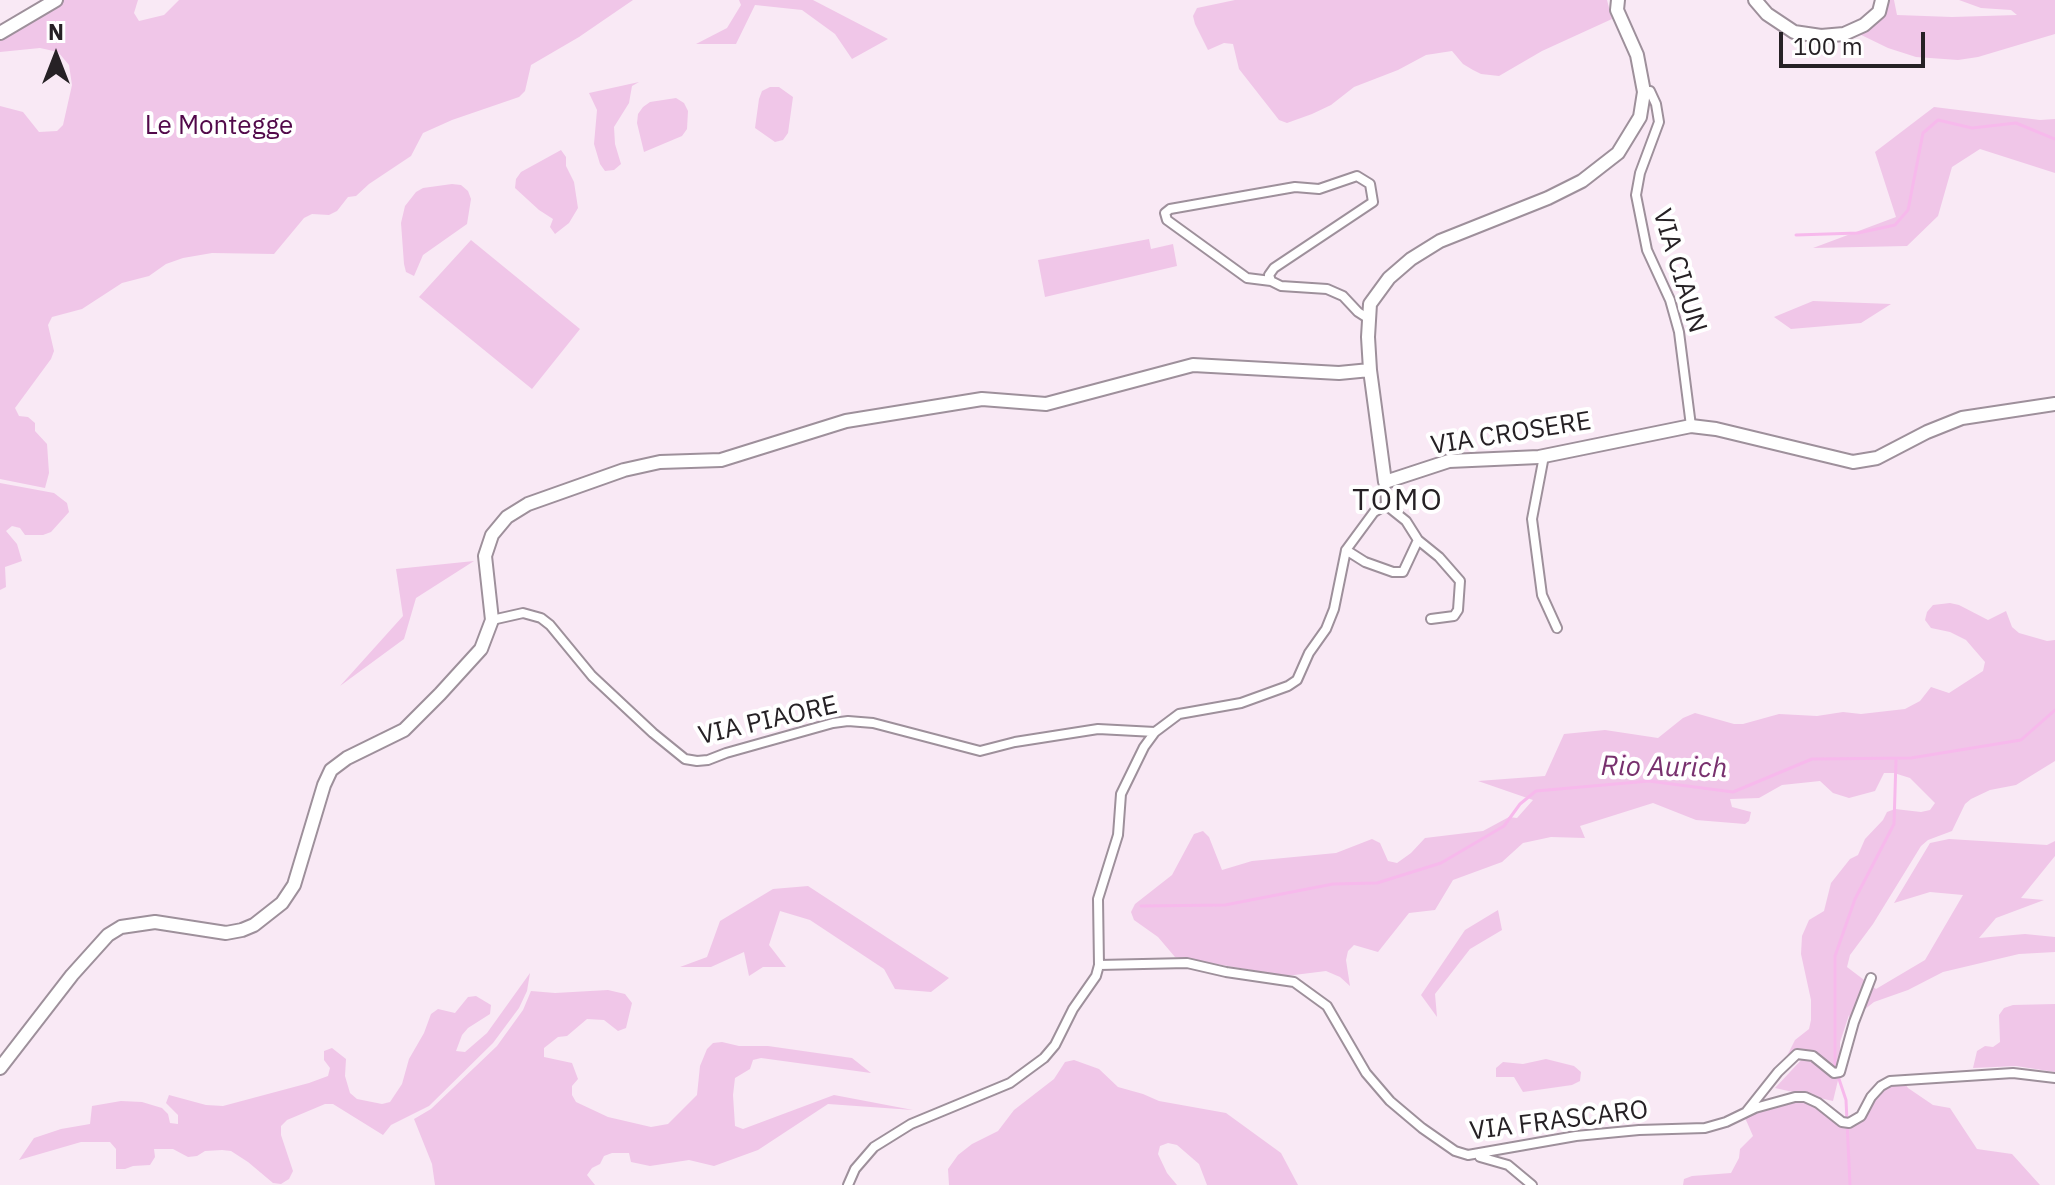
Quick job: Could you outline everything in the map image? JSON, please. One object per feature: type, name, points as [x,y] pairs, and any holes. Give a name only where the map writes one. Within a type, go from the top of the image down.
[{"type":"street","points":[[0,33],[56,0]]},
{"type":"street","points":[[1431,619],[1454,616],[1458,610],[1460,581],[1439,557],[1418,540],[1406,521],[1386,505],[1370,370],[1370,304],[1389,278],[1411,259],[1440,241],[1548,198],[1582,181],[1618,153],[1640,117],[1644,92],[1637,55],[1617,10],[1618,0]]},
{"type":"street","points":[[1755,0],[1767,14],[1794,32],[1821,36],[1844,34],[1864,25],[1879,12],[1882,0]]},
{"type":"street","name":"VIA CIAUN","points":[[1644,92],[1650,91],[1659,122],[1640,173],[1636,195],[1647,250],[1670,300],[1679,332],[1691,426]]},
{"type":"street","points":[[1271,281],[1269,275],[1274,268],[1373,202],[1370,184],[1357,176],[1319,189],[1295,187],[1170,209],[1165,213],[1167,220],[1247,278],[1293,288],[1327,289],[1343,296],[1369,319]]},
{"type":"street","points":[[0,1068],[72,975],[108,935],[121,927],[155,922],[226,933],[254,925],[282,903],[294,885],[331,770],[347,758],[404,730],[481,649],[492,620],[485,556],[492,535],[507,517],[528,504],[624,470],[660,462],[721,460],[846,421],[982,399],[1046,404],[1193,365],[1339,373],[1370,370]]},
{"type":"street","points":[[1691,426],[1716,429],[1853,462],[1877,458],[1962,418],[2055,404]]},
{"type":"street","name":"VIA CROSERE","points":[[1385,482],[1449,461],[1544,456],[1691,426]]},
{"type":"street","points":[[1544,456],[1532,519],[1542,595],[1557,628]]},
{"type":"street","points":[[848,1185],[864,1156],[889,1137],[911,1124],[997,1090],[1024,1075],[1055,1045],[1073,1009],[1091,986],[1099,965],[1098,899],[1118,835],[1121,794],[1134,762],[1155,732],[1179,714],[1241,703],[1297,680],[1334,609],[1346,550],[1374,512],[1386,505]]},
{"type":"street","points":[[1346,550],[1365,562],[1393,572],[1403,572],[1418,540]]},
{"type":"street","name":"VIA PIAORE","points":[[492,620],[523,613],[541,618],[592,676],[685,759],[708,760],[848,721],[873,723],[980,751],[1015,742],[1098,729],[1155,732]]},
{"type":"street","name":"VIA FRASCARO","points":[[1099,965],[1187,963],[1276,978],[1302,986],[1327,1006],[1366,1073],[1390,1101],[1455,1151],[1468,1155],[1576,1136],[1705,1128],[1779,1099],[1805,1097],[1842,1122],[1849,1123],[1861,1116],[1871,1097],[1890,1081],[2013,1073],[2055,1078]]},
{"type":"street","points":[[1747,1111],[1778,1072],[1797,1054],[1813,1056],[1834,1073],[1840,1072],[1871,978]]},
{"type":"street","points":[[1468,1155],[1508,1165],[1532,1185]]},
{"type":"green space","name":"Le Montegge","points":[[55,0],[138,0],[134,13],[139,21],[164,15],[179,0],[633,0],[531,65],[525,91],[519,97],[423,133],[411,156],[356,196],[348,197],[337,211],[304,218],[274,254],[212,253],[183,258],[166,264],[149,276],[122,283],[82,309],[52,317],[48,325],[54,351],[51,359],[15,408],[19,416],[28,417],[35,423],[35,431],[47,444],[49,473],[45,488],[0,479],[0,106],[23,112],[39,132],[57,131],[63,125],[72,85],[69,65],[58,52],[40,48],[0,52],[0,35]]},
{"type":"green space","points":[[739,0],[813,0],[888,39],[852,59],[835,34],[802,10],[755,5],[736,44],[696,44],[727,28],[741,5]]},
{"type":"green space","points":[[1235,0],[1607,0],[1612,19],[1542,51],[1499,76],[1473,70],[1452,51],[1426,55],[1354,87],[1331,105],[1287,123],[1279,120],[1239,69],[1233,44],[1224,43],[1208,50],[1195,24],[1193,16],[1197,8]]},
{"type":"green space","points":[[1883,0],[1894,0],[1897,15],[1952,17],[2017,15],[2011,10],[1981,8],[1959,0],[2055,0],[2055,34],[1978,57],[1958,60],[1916,57],[1888,48],[1851,30]]},
{"type":"green space","points":[[639,82],[632,86],[629,103],[614,127],[621,164],[614,170],[605,171],[594,144],[597,110],[589,93]]},
{"type":"green space","points":[[779,87],[793,97],[788,133],[783,140],[775,142],[755,128],[759,99],[762,91]]},
{"type":"green space","points":[[676,98],[684,103],[688,111],[687,129],[682,136],[644,152],[638,114],[650,102]]},
{"type":"green space","points":[[1934,107],[2040,120],[2055,119],[2055,173],[1980,149],[1952,167],[1938,216],[1907,246],[1813,248],[1896,217],[1875,152]]},
{"type":"green space","points":[[561,150],[574,182],[578,208],[569,223],[555,234],[550,227],[553,219],[515,188],[521,172]]},
{"type":"green space","points":[[461,185],[471,199],[467,224],[423,255],[414,276],[406,272],[404,264],[401,223],[405,206],[423,188]]},
{"type":"green space","points":[[1149,239],[1151,249],[1173,244],[1177,266],[1045,297],[1038,260]]},
{"type":"green space","points":[[471,240],[580,329],[532,389],[419,297]]},
{"type":"green space","points":[[1813,301],[1891,304],[1861,323],[1791,329],[1774,317]]},
{"type":"green space","points":[[0,483],[54,493],[67,503],[69,512],[51,532],[43,535],[25,535],[20,528],[12,526],[6,531],[17,544],[22,561],[5,567],[6,587],[0,590]]},
{"type":"green space","points":[[474,561],[416,598],[404,639],[340,686],[403,616],[396,569]]},
{"type":"green space","points":[[1950,603],[1988,620],[2006,611],[2012,627],[2019,633],[2047,641],[2055,640],[2055,761],[2016,785],[1990,790],[1971,799],[1965,804],[1952,831],[1921,846],[1850,955],[1847,967],[1876,989],[1925,960],[1963,895],[1930,892],[1894,903],[1930,843],[1949,839],[2047,845],[2055,841],[2055,856],[2021,898],[2044,900],[1996,918],[1979,938],[2025,934],[2055,937],[2055,952],[2019,954],[1943,972],[1908,990],[1874,1002],[1850,1021],[1849,1015],[1840,1042],[1840,1072],[1833,1101],[1775,1088],[1804,1057],[1794,1053],[1787,1056],[1795,1040],[1809,1029],[1811,1020],[1811,1000],[1801,954],[1802,936],[1809,920],[1824,911],[1831,883],[1850,859],[1858,855],[1865,839],[1887,812],[1895,809],[1921,812],[1930,810],[1935,803],[1910,778],[1894,773],[1884,773],[1875,791],[1849,798],[1833,793],[1820,781],[1782,785],[1759,798],[1730,799],[1732,807],[1751,812],[1745,824],[1696,820],[1653,803],[1580,826],[1585,838],[1551,837],[1523,843],[1502,862],[1453,880],[1435,910],[1409,913],[1378,952],[1354,945],[1348,951],[1346,960],[1350,986],[1326,971],[1286,976],[1175,957],[1158,937],[1134,920],[1131,912],[1135,904],[1172,875],[1194,834],[1203,831],[1209,837],[1222,870],[1252,861],[1336,853],[1372,839],[1380,843],[1388,861],[1397,863],[1425,838],[1483,831],[1509,817],[1517,818],[1533,800],[1478,781],[1545,776],[1564,734],[1605,730],[1658,738],[1683,718],[1695,713],[1743,724],[1779,714],[1817,716],[1905,709],[1920,701],[1931,687],[1949,693],[1983,671],[1985,662],[1966,640],[1931,628],[1925,620],[1933,605]]},
{"type":"green space","points":[[808,886],[949,978],[931,992],[895,989],[884,969],[810,920],[780,911],[769,945],[786,967],[763,967],[749,976],[744,952],[711,967],[680,967],[707,957],[720,921],[773,889]]},
{"type":"green space","points":[[1498,910],[1502,930],[1470,949],[1435,994],[1437,1017],[1421,995],[1465,930]]},
{"type":"green space","points":[[530,973],[527,991],[519,1008],[493,1043],[429,1106],[391,1125],[383,1135],[333,1104],[325,1104],[287,1120],[281,1126],[281,1135],[293,1171],[289,1179],[281,1184],[273,1183],[231,1151],[222,1150],[205,1151],[188,1157],[173,1149],[154,1149],[155,1157],[150,1165],[116,1169],[116,1149],[110,1142],[81,1142],[19,1160],[34,1138],[90,1124],[92,1106],[121,1101],[142,1102],[162,1108],[168,1114],[170,1123],[178,1124],[178,1115],[166,1103],[169,1095],[206,1105],[223,1106],[309,1083],[328,1076],[330,1068],[324,1060],[324,1051],[332,1048],[346,1059],[345,1076],[350,1093],[357,1099],[382,1104],[390,1102],[402,1084],[409,1059],[431,1014],[438,1009],[455,1013],[468,997],[476,996],[491,1005],[490,1014],[462,1035],[456,1051],[465,1052],[487,1033]]},
{"type":"green space","points":[[608,990],[625,994],[632,1003],[626,1028],[618,1031],[604,1020],[587,1019],[567,1036],[558,1037],[544,1048],[544,1057],[572,1063],[578,1079],[572,1086],[576,1102],[608,1117],[651,1127],[668,1124],[697,1095],[700,1066],[707,1049],[713,1043],[722,1042],[852,1058],[871,1073],[761,1058],[753,1060],[750,1069],[735,1078],[735,1126],[743,1129],[834,1095],[913,1110],[828,1104],[758,1150],[714,1166],[689,1160],[650,1166],[631,1162],[629,1153],[612,1153],[604,1156],[587,1175],[595,1185],[435,1185],[432,1164],[414,1119],[431,1109],[497,1046],[523,1010],[531,991]]},
{"type":"green space","points":[[2055,1004],[2055,1072],[2016,1066],[1973,1068],[1977,1051],[2000,1042],[1999,1015],[2004,1008]]},
{"type":"green space","points":[[1546,1059],[1574,1066],[1581,1072],[1580,1081],[1572,1085],[1523,1092],[1514,1077],[1496,1077],[1496,1068],[1503,1062],[1523,1064]]},
{"type":"green space","points":[[1074,1060],[1099,1069],[1118,1087],[1159,1101],[1226,1113],[1281,1153],[1298,1185],[1207,1185],[1199,1164],[1177,1145],[1168,1143],[1160,1146],[1158,1154],[1177,1185],[949,1185],[948,1169],[958,1155],[998,1131],[1014,1110],[1054,1079],[1065,1062]]},
{"type":"green space","points":[[1903,1081],[1933,1105],[1950,1108],[1977,1149],[2012,1154],[2040,1185],[1683,1185],[1684,1179],[1692,1176],[1731,1173],[1740,1149],[1753,1136],[1742,1111],[1800,1100],[1852,1124],[1875,1095],[1891,1083]]},
{"type":"waterway","points":[[1796,235],[1858,233],[1895,225],[1908,210],[1923,133],[1938,120],[1972,128],[2016,123],[2055,139]]},
{"type":"waterway","name":"Rio Aurich","points":[[1141,906],[1225,905],[1333,884],[1377,883],[1441,863],[1504,826],[1520,804],[1536,791],[1649,781],[1733,792],[1812,759],[1911,758],[2021,740],[2055,710]]},
{"type":"waterway","points":[[1850,1185],[1846,1100],[1835,1067],[1835,956],[1855,899],[1894,824],[1896,760]]},
{"type":"district","name":"TOMO","points":[[1398,501]]}]
